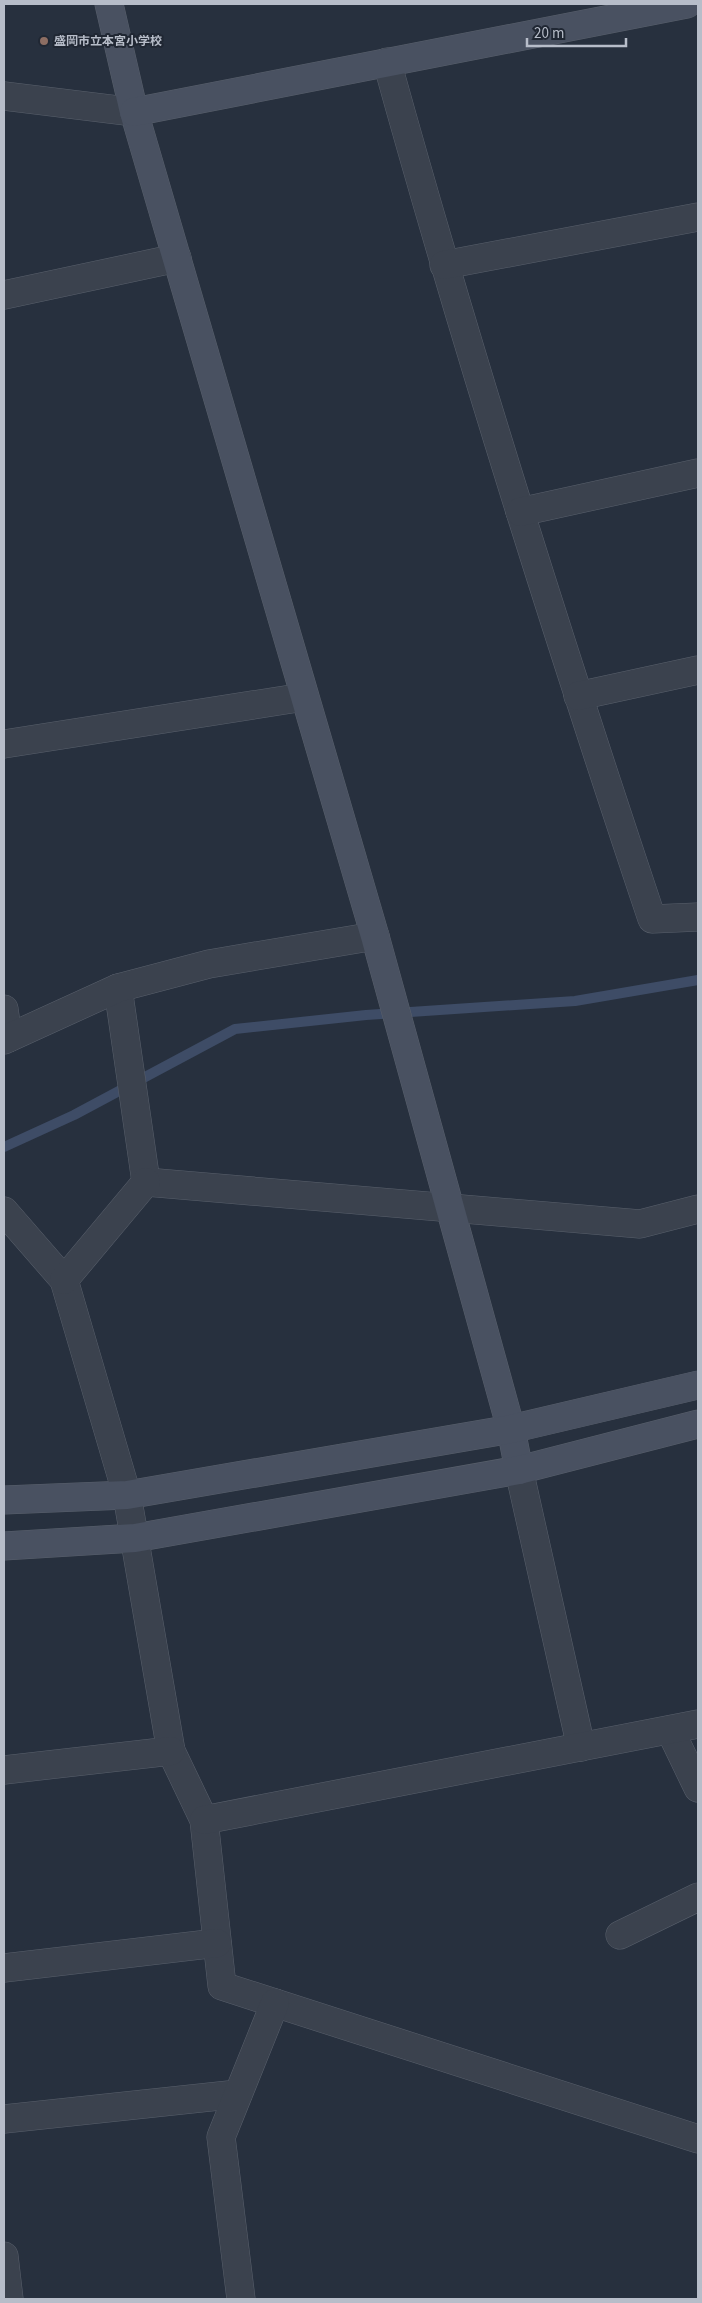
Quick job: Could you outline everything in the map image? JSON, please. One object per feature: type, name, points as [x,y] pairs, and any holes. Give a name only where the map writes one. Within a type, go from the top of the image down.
[{"type":"street","points":[[109,4],[134,112],[375,936],[511,1429],[581,1747]]},
{"type":"street","points":[[4,96],[134,112],[687,4]]},
{"type":"street","points":[[387,62],[444,265],[520,512],[578,696],[652,919],[698,917]]},
{"type":"street","points":[[444,265],[698,216]]},
{"type":"street","points":[[4,294],[177,258]]},
{"type":"street","points":[[520,512],[698,473]]},
{"type":"street","points":[[578,696],[698,670]]},
{"type":"street","points":[[4,744],[304,697]]},
{"type":"street","points":[[4,1009],[6,1039],[118,988],[209,964],[375,936]]},
{"type":"street","points":[[64,1280],[146,1182],[118,988]]},
{"type":"street","points":[[146,1182],[640,1224],[698,1209]]},
{"type":"street","points":[[4,1211],[64,1280],[127,1495],[171,1751],[204,1820],[222,1986],[698,2139]]},
{"type":"street","points":[[4,1500],[127,1495],[511,1429],[698,1385]]},
{"type":"street","points":[[4,1546],[135,1538],[519,1470],[698,1424]]},
{"type":"street","points":[[204,1820],[698,1724]]},
{"type":"street","points":[[670,1730],[698,1788]]},
{"type":"street","points":[[4,1770],[171,1751]]},
{"type":"street","points":[[620,1935],[698,1897]]},
{"type":"street","points":[[4,1968],[217,1943]]},
{"type":"street","points":[[241,2299],[221,2137],[275,2003]]},
{"type":"street","points":[[4,2118],[238,2094]]},
{"type":"street","points":[[4,2256],[9,2299]]},
{"type":"waterway","points":[[4,1147],[74,1115],[235,1029],[366,1015],[575,1001],[698,980]]},
{"type":"place","name":"盛岡市立本宮小学校","points":[[44,41]]}]
